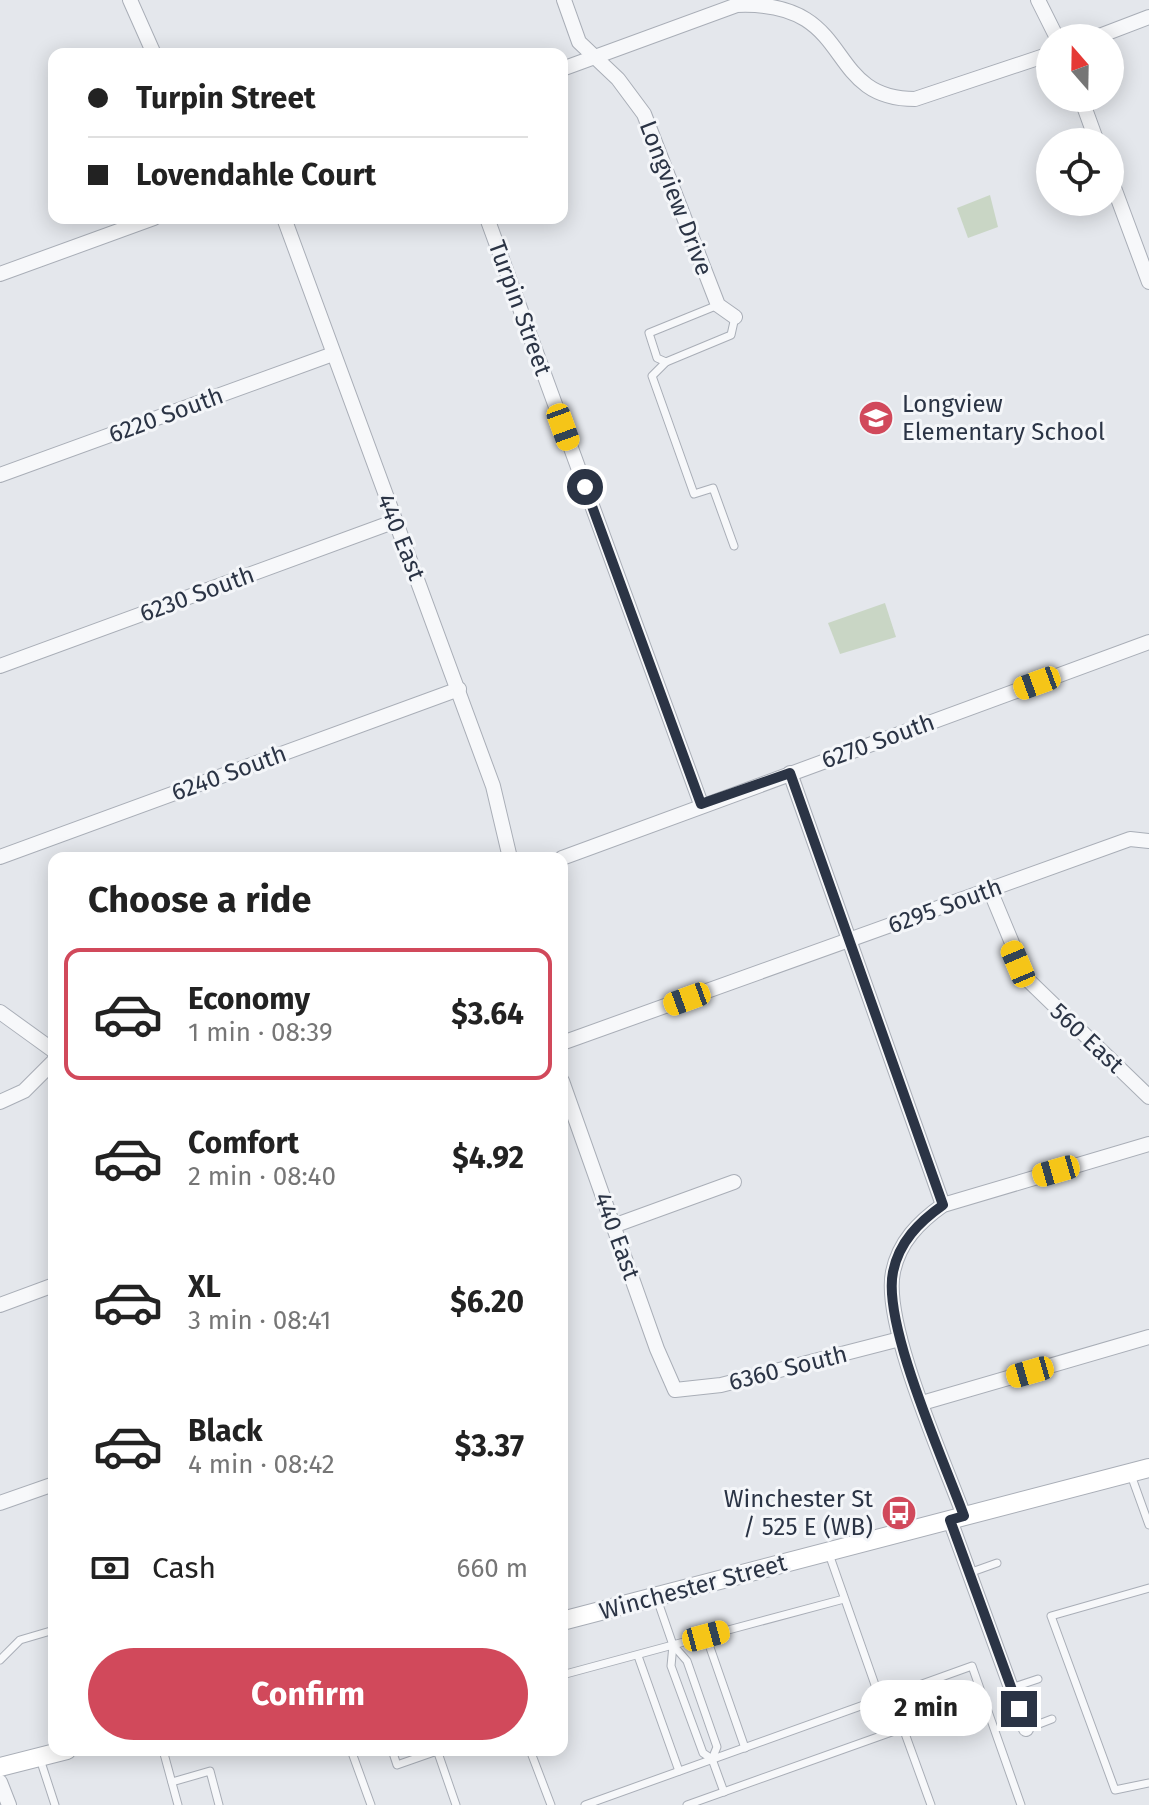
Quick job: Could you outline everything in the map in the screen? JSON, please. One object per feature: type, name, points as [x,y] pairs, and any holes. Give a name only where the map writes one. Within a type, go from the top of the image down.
[{"type":"main road","name":"Winchester Street","points":[[568,1619],[1149,1468]]},
{"type":"main road","points":[[0,1767],[48,1755]]},
{"type":"street","points":[[130,0],[151,48]]},
{"type":"street","name":"Longview Drive","points":[[564,0],[579,42],[618,79],[644,114],[718,305],[735,317]]},
{"type":"street","points":[[1038,0],[1050,24]]},
{"type":"street","points":[[568,67],[737,5],[758,1],[798,8],[816,19],[832,34],[860,81],[894,99],[915,99],[1036,59]]},
{"type":"street","points":[[1124,27],[1149,17]]},
{"type":"street","points":[[1124,215],[1149,282]]},
{"type":"street","points":[[0,274],[138,224]]},
{"type":"street","name":"440 East","points":[[286,224],[393,522],[459,689],[493,786],[509,852]]},
{"type":"street","name":"Turpin Street","points":[[489,224],[701,804]]},
{"type":"street","name":"6220 South","points":[[0,475],[333,354]]},
{"type":"street","name":"6230 South","points":[[0,666],[393,522]]},
{"type":"street","name":"6270 South","points":[[568,856],[701,804],[1149,642]]},
{"type":"street","name":"6240 South","points":[[0,857],[459,689]]},
{"type":"street","points":[[790,773],[943,1205]]},
{"type":"street","name":"6295 South","points":[[568,1041],[1130,839],[1149,841]]},
{"type":"street","name":"560 East","points":[[990,890],[1027,979],[1149,1097]]},
{"type":"street","points":[[0,1012],[48,1047]]},
{"type":"street","points":[[0,1102],[24,1091],[48,1067]]},
{"type":"street","name":"440 East","points":[[568,1098],[675,1390]]},
{"type":"street","points":[[1026,1729],[969,1573],[957,1518],[900,1339],[891,1294],[894,1267],[908,1237],[922,1220],[943,1205],[1149,1144]]},
{"type":"street","points":[[613,1226],[734,1182]]},
{"type":"street","points":[[0,1305],[48,1287]]},
{"type":"street","points":[[922,1403],[1149,1337]]},
{"type":"street","name":"6360 South","points":[[675,1390],[721,1385],[900,1339]]},
{"type":"street","points":[[0,1503],[48,1486]]},
{"type":"street","points":[[0,1782],[9,1805]]},
{"type":"lane","points":[[666,362],[657,358],[649,333],[718,305]]},
{"type":"lane","points":[[734,546],[713,488],[694,494],[652,376],[666,362],[731,335],[735,317]]},
{"type":"lane","points":[[1130,1473],[1149,1525]]},
{"type":"lane","points":[[828,1552],[880,1699]]},
{"type":"lane","points":[[969,1573],[997,1563]]},
{"type":"lane","points":[[1149,1588],[1051,1616],[1115,1790],[1149,1783]]},
{"type":"lane","points":[[656,1596],[673,1645],[687,1661],[717,1747],[712,1759]]},
{"type":"lane","points":[[568,1674],[844,1599]]},
{"type":"lane","points":[[0,1660],[20,1640],[48,1632]]},
{"type":"lane","points":[[706,1636],[745,1748]]},
{"type":"lane","points":[[673,1645],[671,1666],[703,1753],[712,1759],[724,1792]]},
{"type":"lane","points":[[638,1656],[679,1771]]},
{"type":"lane","points":[[585,1805],[972,1666],[1021,1805]]},
{"type":"lane","points":[[1011,1688],[1038,1679]]},
{"type":"lane","points":[[891,1695],[931,1805]]},
{"type":"lane","points":[[1026,1729],[1052,1719]]},
{"type":"lane","points":[[687,1805],[903,1728]]},
{"type":"lane","points":[[165,1756],[178,1805]]},
{"type":"lane","points":[[353,1756],[371,1805]]},
{"type":"lane","points":[[394,1756],[397,1765],[421,1756]]},
{"type":"lane","points":[[439,1756],[456,1805]]},
{"type":"lane","points":[[532,1756],[551,1805]]},
{"type":"lane","points":[[39,1757],[55,1805]]},
{"type":"lane","points":[[172,1782],[210,1771],[219,1805]]},
{"type":"green space","points":[[990,195],[998,227],[968,238],[957,208]]},
{"type":"green space","points":[[885,603],[896,637],[840,654],[828,623]]},
{"type":"place","name":"Longview Elementary School","points":[[876,418]]},
{"type":"place","name":"Winchester St / 525 E (WB)","points":[[899,1513]]},
{"type":"route","points":[[585,487],[701,804],[790,773],[850,940],[943,1205],[922,1220],[901,1250],[891,1281],[894,1313],[900,1339],[964,1516],[950,1520],[1019,1709]]}]
